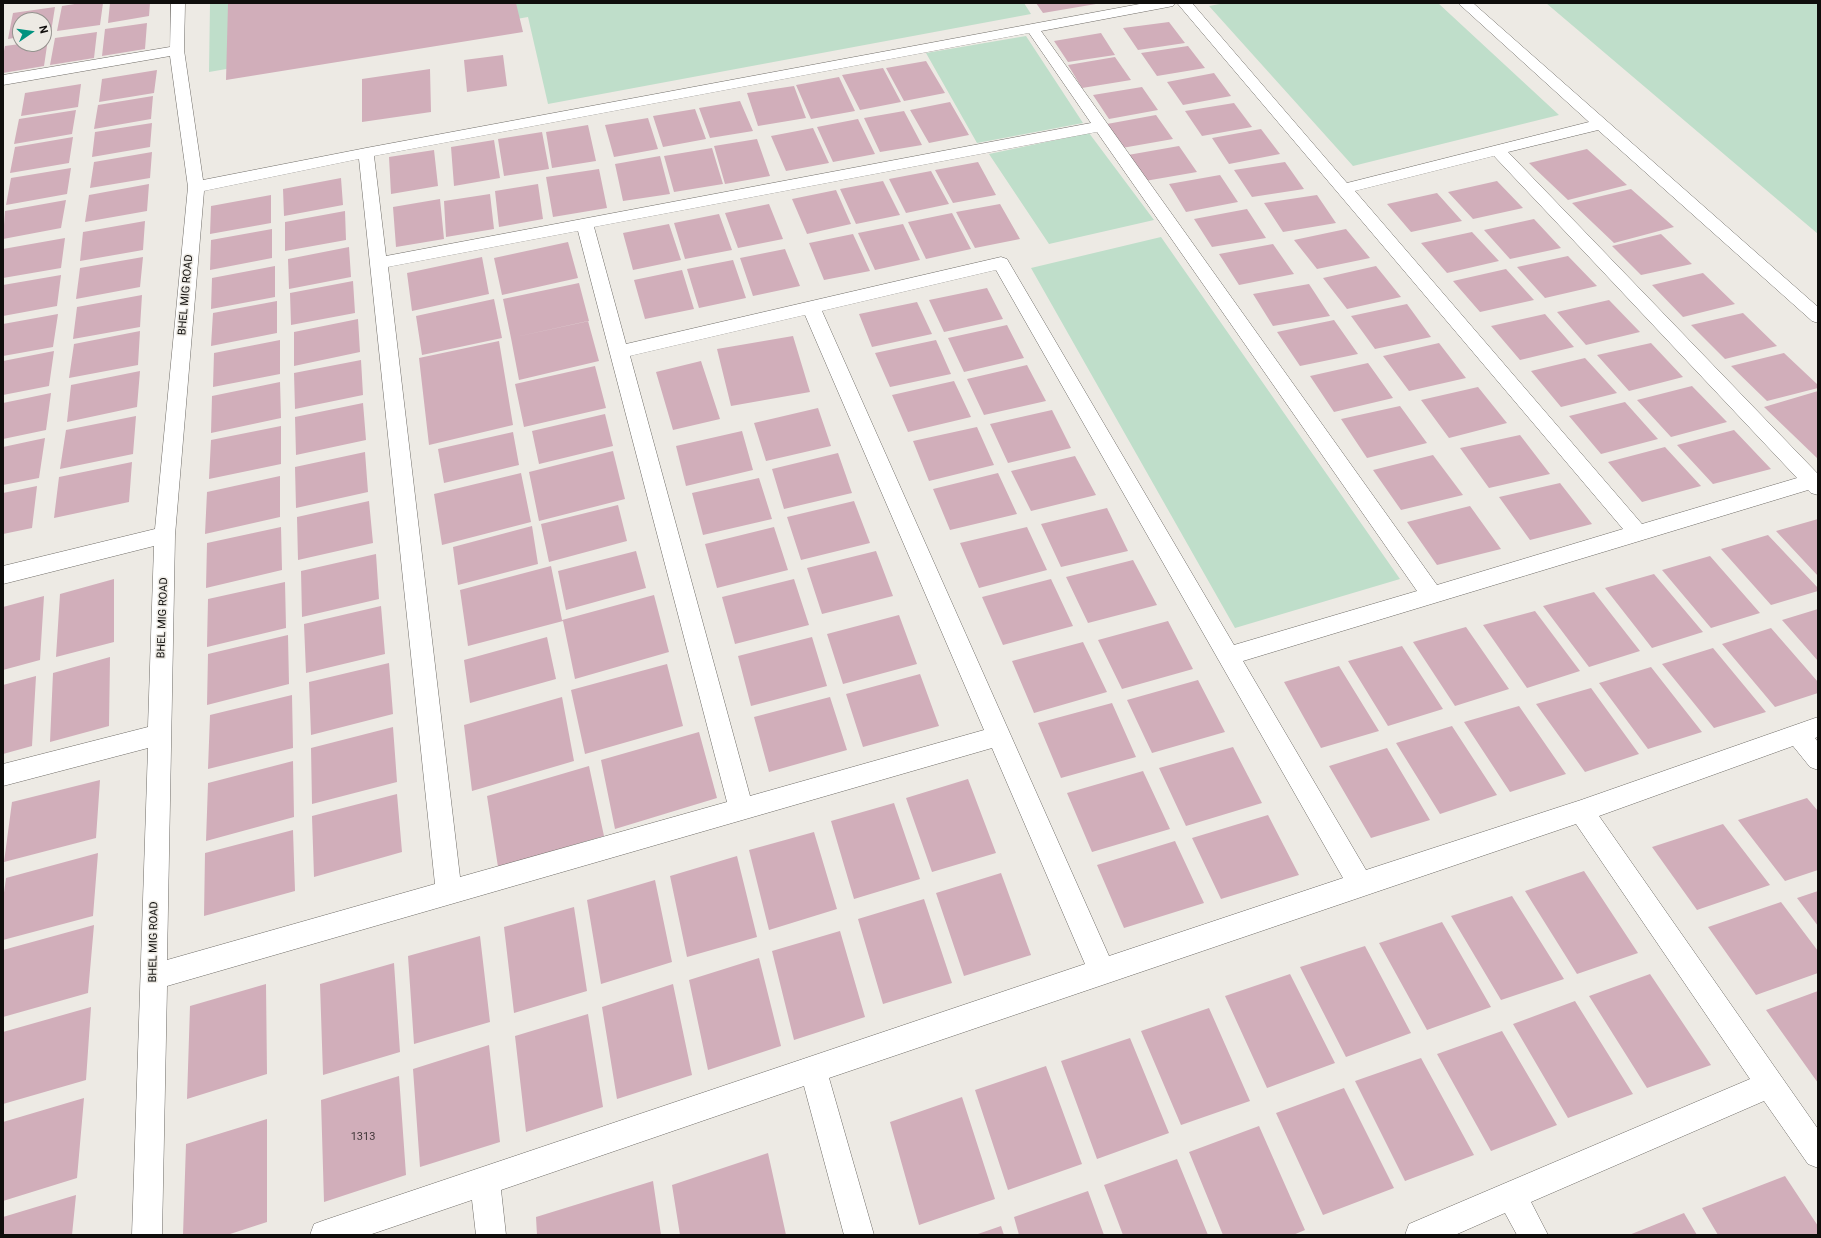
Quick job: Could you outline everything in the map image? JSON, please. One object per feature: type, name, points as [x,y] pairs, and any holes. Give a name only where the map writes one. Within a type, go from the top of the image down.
[{"type":"street","name":"BHEL MIG ROAD","points":[[147,1235],[165,535],[196,187],[177,50],[178,3]]},
{"type":"street","points":[[196,187],[366,153],[1168,3]]},
{"type":"street","points":[[1184,3],[1638,533]]},
{"type":"street","points":[[1465,3],[1818,317]]},
{"type":"street","points":[[1032,28],[1432,595]]},
{"type":"street","points":[[3,80],[177,50]]},
{"type":"street","points":[[1343,189],[1601,124]]},
{"type":"street","points":[[378,263],[1101,126]]},
{"type":"street","points":[[1229,656],[1638,533],[1815,484],[1497,150]]},
{"type":"street","points":[[366,153],[449,892]]},
{"type":"street","points":[[585,224],[741,809]]},
{"type":"street","points":[[619,352],[1001,263],[1360,884]]},
{"type":"street","points":[[810,307],[1102,972]]},
{"type":"street","points":[[3,575],[165,535]]},
{"type":"street","points":[[325,1235],[1360,884],[1581,811],[1807,730],[1818,759]]},
{"type":"street","points":[[3,775],[160,734]]},
{"type":"street","points":[[153,977],[998,736]]},
{"type":"street","points":[[1581,811],[1818,1154]]},
{"type":"street","points":[[813,1070],[859,1235]]},
{"type":"street","points":[[1420,1235],[1770,1084]]},
{"type":"street","points":[[485,1182],[491,1235]]},
{"type":"street","points":[[1512,1196],[1533,1235]]},
{"type":"green space","points":[[210,3],[1024,3],[1031,14],[548,104],[528,17],[209,72]]},
{"type":"green space","points":[[1225,3],[1438,3],[1559,115],[1353,166],[1209,6]]},
{"type":"green space","points":[[1546,3],[1818,3],[1818,234]]},
{"type":"green space","points":[[1026,36],[1083,123],[977,143],[926,53]]},
{"type":"green space","points":[[1089,133],[1154,220],[1049,244],[989,154]]},
{"type":"green space","points":[[1161,237],[1400,579],[1235,628],[1031,268]]},
{"type":"building","points":[[81,3],[103,3],[100,25],[57,31],[62,6]]},
{"type":"building","points":[[110,3],[150,3],[149,16],[108,23]]},
{"type":"building","points":[[516,3],[523,32],[226,80],[228,4]]},
{"type":"building","points":[[1036,3],[1096,3],[1096,4],[1043,13]]},
{"type":"building","points":[[55,7],[52,26],[52,12],[20,12]]},
{"type":"building","points":[[12,18],[12,38],[8,39]]},
{"type":"building","points":[[1169,22],[1185,43],[1138,50],[1123,28]]},
{"type":"building","points":[[147,23],[145,49],[102,56],[105,29]]},
{"type":"building","points":[[97,32],[94,58],[50,65],[55,38]]},
{"type":"building","points":[[1101,33],[1115,55],[1068,62],[1054,41]]},
{"type":"building","points":[[12,45],[12,52],[46,52],[44,66],[3,73],[3,56],[5,46]]},
{"type":"building","points":[[1188,46],[1205,68],[1157,76],[1141,53]]},
{"type":"building","points":[[503,55],[507,86],[467,92],[464,60]]},
{"type":"building","points":[[1115,57],[1131,80],[1082,88],[1068,65]]},
{"type":"building","points":[[926,61],[945,93],[904,101],[886,68]]},
{"type":"building","points":[[883,68],[901,102],[860,110],[842,75]]},
{"type":"building","points":[[430,69],[431,112],[362,122],[362,79]]},
{"type":"building","points":[[157,70],[154,93],[99,102],[102,79]]},
{"type":"building","points":[[1214,73],[1231,96],[1183,105],[1167,82]]},
{"type":"building","points":[[839,77],[855,111],[811,119],[796,85]]},
{"type":"building","points":[[81,84],[78,107],[21,116],[25,93]]},
{"type":"building","points":[[794,86],[806,118],[758,126],[747,93]]},
{"type":"building","points":[[1142,87],[1158,110],[1109,119],[1093,95]]},
{"type":"building","points":[[153,96],[151,119],[94,129],[98,105]]},
{"type":"building","points":[[740,101],[753,131],[710,138],[699,108]]},
{"type":"building","points":[[950,102],[969,135],[929,143],[910,110]]},
{"type":"building","points":[[1234,103],[1252,127],[1202,136],[1185,111]]},
{"type":"building","points":[[695,109],[706,139],[663,147],[653,116]]},
{"type":"building","points":[[76,110],[72,134],[14,144],[19,119]]},
{"type":"building","points":[[904,111],[922,145],[880,152],[864,118]]},
{"type":"building","points":[[1156,115],[1173,139],[1122,148],[1107,124]]},
{"type":"building","points":[[648,118],[658,149],[614,157],[605,125]]},
{"type":"building","points":[[858,119],[875,154],[833,162],[817,127]]},
{"type":"building","points":[[152,123],[150,147],[92,157],[95,132]]},
{"type":"building","points":[[588,125],[596,161],[552,168],[546,132]]},
{"type":"building","points":[[813,128],[829,163],[786,171],[771,136]]},
{"type":"building","points":[[1261,129],[1280,154],[1229,164],[1212,138]]},
{"type":"building","points":[[542,132],[549,169],[504,176],[498,139]]},
{"type":"building","points":[[73,137],[69,163],[10,173],[15,147]]},
{"type":"building","points":[[757,139],[770,176],[725,184],[714,146]]},
{"type":"building","points":[[494,140],[500,178],[454,186],[451,147]]},
{"type":"building","points":[[1179,146],[1197,172],[1145,181],[1128,155]]},
{"type":"building","points":[[712,148],[723,184],[674,192],[664,156]]},
{"type":"building","points":[[1587,149],[1627,185],[1568,200],[1529,163]]},
{"type":"building","points":[[434,150],[438,186],[391,194],[389,157]]},
{"type":"building","points":[[152,152],[150,178],[90,188],[94,162]]},
{"type":"building","points":[[660,156],[670,194],[623,201],[615,164]]},
{"type":"building","points":[[978,162],[996,195],[953,203],[935,170]]},
{"type":"building","points":[[1285,162],[1304,189],[1252,197],[1234,170]]},
{"type":"building","points":[[71,168],[67,194],[6,205],[11,178]]},
{"type":"building","points":[[599,169],[607,208],[553,217],[546,177]]},
{"type":"building","points":[[931,171],[949,204],[906,213],[889,179]]},
{"type":"building","points":[[1220,175],[1238,202],[1186,212],[1169,184]]},
{"type":"building","points":[[341,178],[343,205],[284,216],[283,189]]},
{"type":"building","points":[[883,181],[900,215],[856,224],[840,189]]},
{"type":"building","points":[[1497,181],[1523,208],[1473,219],[1448,192]]},
{"type":"building","points":[[149,184],[147,211],[85,222],[89,195]]},
{"type":"building","points":[[538,184],[543,219],[499,227],[495,191]]},
{"type":"building","points":[[1631,189],[1674,227],[1614,243],[1572,203]]},
{"type":"building","points":[[836,190],[851,224],[807,234],[792,199]]},
{"type":"building","points":[[1437,193],[1462,221],[1411,232],[1387,204]]},
{"type":"building","points":[[490,194],[494,229],[446,237],[444,201]]},
{"type":"building","points":[[271,195],[271,223],[210,234],[211,206]]},
{"type":"building","points":[[1317,195],[1336,223],[1283,232],[1264,203]]},
{"type":"building","points":[[440,199],[444,239],[396,247],[393,207]]},
{"type":"building","points":[[66,200],[61,228],[3,239],[5,211]]},
{"type":"building","points":[[769,204],[783,239],[738,248],[725,213]]},
{"type":"building","points":[[1000,204],[1020,239],[975,248],[956,212]]},
{"type":"building","points":[[1247,209],[1266,238],[1212,247],[1194,219]]},
{"type":"building","points":[[345,211],[346,240],[285,251],[285,222]]},
{"type":"building","points":[[952,213],[971,249],[926,259],[908,222]]},
{"type":"building","points":[[719,214],[732,250],[685,259],[674,223]]},
{"type":"building","points":[[1534,219],[1561,248],[1510,259],[1484,230]]},
{"type":"building","points":[[145,221],[143,250],[80,261],[83,232]]},
{"type":"building","points":[[669,224],[681,260],[633,270],[623,233]]},
{"type":"building","points":[[903,224],[920,260],[875,270],[858,233]]},
{"type":"building","points":[[272,229],[272,258],[210,270],[211,240]]},
{"type":"building","points":[[1346,229],[1370,258],[1317,269],[1294,240]]},
{"type":"building","points":[[1472,232],[1499,261],[1447,273],[1421,243]]},
{"type":"building","points":[[853,234],[870,271],[824,280],[809,243]]},
{"type":"building","points":[[1661,234],[1692,264],[1641,275],[1612,246]]},
{"type":"building","points":[[65,238],[61,268],[3,278],[3,249]]},
{"type":"building","points":[[568,242],[578,278],[502,295],[494,258]]},
{"type":"building","points":[[1273,244],[1294,274],[1239,285],[1219,254]]},
{"type":"building","points":[[349,247],[351,277],[289,289],[288,259]]},
{"type":"building","points":[[785,249],[800,286],[753,296],[740,258]]},
{"type":"building","points":[[1568,256],[1597,286],[1545,298],[1517,267]]},
{"type":"building","points":[[143,257],[140,287],[76,299],[80,268]]},
{"type":"building","points":[[482,257],[489,294],[412,311],[407,273]]},
{"type":"building","points":[[733,260],[746,298],[699,308],[687,269]]},
{"type":"building","points":[[275,266],[275,297],[211,309],[212,278]]},
{"type":"building","points":[[1376,266],[1401,297],[1347,309],[1323,278]]},
{"type":"building","points":[[1506,269],[1534,300],[1480,312],[1453,281]]},
{"type":"building","points":[[682,270],[694,309],[645,319],[634,280]]},
{"type":"building","points":[[1703,273],[1735,304],[1683,317],[1652,285]]},
{"type":"building","points":[[61,275],[57,306],[3,316],[3,285]]},
{"type":"building","points":[[353,281],[355,313],[291,325],[290,293]]},
{"type":"building","points":[[579,283],[589,321],[511,338],[503,299]]},
{"type":"building","points":[[1309,284],[1330,316],[1273,326],[1253,294]]},
{"type":"building","points":[[987,288],[1003,319],[944,332],[929,300]]},
{"type":"building","points":[[142,295],[140,327],[73,339],[77,307]]},
{"type":"building","points":[[494,299],[502,338],[422,355],[416,316]]},
{"type":"building","points":[[1609,300],[1640,332],[1586,345],[1557,312]]},
{"type":"building","points":[[277,301],[277,333],[211,346],[213,313]]},
{"type":"building","points":[[917,302],[932,334],[872,347],[859,314]]},
{"type":"building","points":[[1407,304],[1431,337],[1375,349],[1351,316]]},
{"type":"building","points":[[1743,313],[1777,346],[1725,359],[1691,325]]},
{"type":"building","points":[[58,314],[53,347],[3,356],[3,324]]},
{"type":"building","points":[[1545,314],[1574,347],[1520,360],[1491,326]]},
{"type":"building","points":[[358,319],[360,352],[294,366],[294,332]]},
{"type":"building","points":[[1334,320],[1358,354],[1300,366],[1277,332]]},
{"type":"building","points":[[588,321],[599,361],[519,380],[511,338]]},
{"type":"building","points":[[1007,325],[1024,358],[964,372],[948,338]]},
{"type":"building","points":[[140,331],[138,365],[69,378],[74,344]]},
{"type":"building","points":[[793,336],[810,392],[731,406],[717,349]]},
{"type":"building","points":[[280,340],[280,374],[213,387],[214,353]]},
{"type":"building","points":[[936,340],[951,374],[890,387],[875,353]]},
{"type":"building","points":[[499,341],[513,425],[429,445],[419,358]]},
{"type":"building","points":[[1439,343],[1466,378],[1409,391],[1383,356]]},
{"type":"building","points":[[1651,343],[1683,377],[1629,391],[1597,355]]},
{"type":"building","points":[[54,351],[49,386],[3,395],[3,361]]},
{"type":"building","points":[[1784,353],[1818,385],[1818,388],[1767,401],[1731,366]]},
{"type":"building","points":[[1585,358],[1617,393],[1561,407],[1531,371]]},
{"type":"building","points":[[361,360],[363,395],[295,409],[294,373]]},
{"type":"building","points":[[701,361],[720,419],[673,430],[656,372]]},
{"type":"building","points":[[1368,363],[1393,398],[1334,412],[1310,376]]},
{"type":"building","points":[[1027,365],[1046,401],[984,415],[967,379]]},
{"type":"building","points":[[595,366],[606,408],[524,427],[515,384]]},
{"type":"building","points":[[140,371],[137,407],[67,422],[71,385]]},
{"type":"building","points":[[954,381],[971,417],[908,432],[892,395]]},
{"type":"building","points":[[280,382],[281,418],[211,433],[212,396]]},
{"type":"building","points":[[1692,386],[1727,422],[1671,437],[1637,400]]},
{"type":"building","points":[[1478,387],[1507,423],[1449,438],[1421,400]]},
{"type":"building","points":[[1818,391],[1818,459],[1764,407]]},
{"type":"building","points":[[51,393],[46,430],[3,439],[3,403]]},
{"type":"building","points":[[1625,402],[1658,439],[1601,454],[1569,416]]},
{"type":"building","points":[[363,403],[366,440],[296,455],[295,417]]},
{"type":"building","points":[[1400,406],[1427,443],[1367,458],[1341,419]]},
{"type":"building","points":[[818,408],[831,446],[766,461],[754,423]]},
{"type":"building","points":[[1052,410],[1071,448],[1008,463],[990,424]]},
{"type":"building","points":[[605,414],[613,446],[539,464],[532,431]]},
{"type":"building","points":[[136,416],[133,454],[60,469],[66,430]]},
{"type":"building","points":[[281,426],[281,464],[209,479],[211,440]]},
{"type":"building","points":[[977,427],[994,465],[929,481],[913,441]]},
{"type":"building","points":[[1734,430],[1771,469],[1713,484],[1677,445]]},
{"type":"building","points":[[742,431],[753,470],[686,486],[676,446]]},
{"type":"building","points":[[513,432],[519,465],[444,483],[438,449]]},
{"type":"building","points":[[1520,435],[1550,474],[1489,488],[1460,448]]},
{"type":"building","points":[[45,438],[39,478],[3,485],[3,447]]},
{"type":"building","points":[[1665,447],[1701,486],[1642,502],[1608,462]]},
{"type":"building","points":[[613,451],[625,499],[539,521],[529,472]]},
{"type":"building","points":[[365,452],[368,492],[296,508],[295,467]]},
{"type":"building","points":[[838,453],[852,493],[784,509],[772,469]]},
{"type":"building","points":[[1433,455],[1463,495],[1401,510],[1373,470]]},
{"type":"building","points":[[1075,456],[1096,495],[1031,511],[1011,471]]},
{"type":"building","points":[[132,462],[129,502],[54,518],[59,477]]},
{"type":"building","points":[[521,473],[531,522],[442,545],[434,494]]},
{"type":"building","points":[[998,473],[1017,514],[950,530],[933,489]]},
{"type":"building","points":[[280,476],[280,517],[205,534],[207,492]]},
{"type":"building","points":[[759,478],[772,519],[703,535],[692,493]]},
{"type":"building","points":[[1560,483],[1592,524],[1530,540],[1499,497]]},
{"type":"building","points":[[37,486],[32,528],[3,534],[3,493]]},
{"type":"building","points":[[369,501],[373,543],[298,560],[297,517]]},
{"type":"building","points":[[854,501],[870,543],[801,560],[787,517]]},
{"type":"building","points":[[618,505],[627,541],[549,562],[541,524]]},
{"type":"building","points":[[1470,506],[1501,549],[1437,565],[1407,522]]},
{"type":"building","points":[[1107,508],[1128,551],[1061,567],[1041,524]]},
{"type":"building","points":[[1818,519],[1818,576],[1776,531]]},
{"type":"building","points":[[532,526],[538,564],[458,585],[453,547]]},
{"type":"building","points":[[281,527],[282,570],[206,588],[207,543]]},
{"type":"building","points":[[774,527],[788,570],[717,588],[705,544]]},
{"type":"building","points":[[1027,527],[1047,570],[979,588],[960,543]]},
{"type":"building","points":[[1768,535],[1818,588],[1818,591],[1771,605],[1721,549]]},
{"type":"building","points":[[636,551],[646,588],[566,610],[558,571]]},
{"type":"building","points":[[876,551],[893,596],[822,614],[807,568]]},
{"type":"building","points":[[376,554],[379,599],[302,617],[301,571]]},
{"type":"building","points":[[1710,556],[1760,613],[1711,628],[1662,570]]},
{"type":"building","points":[[1133,560],[1157,605],[1088,623],[1066,577]]},
{"type":"building","points":[[551,566],[562,620],[654,595],[669,652],[575,679],[563,621],[468,646],[460,590]]},
{"type":"building","points":[[1654,574],[1703,632],[1652,648],[1605,588]]},
{"type":"building","points":[[114,579],[114,642],[56,657],[60,594]]},
{"type":"building","points":[[794,579],[809,625],[735,644],[722,597]]},
{"type":"building","points":[[1051,579],[1073,626],[1003,645],[982,597]]},
{"type":"building","points":[[285,582],[286,628],[207,647],[208,599]]},
{"type":"building","points":[[1594,592],[1640,651],[1589,667],[1543,606]]},
{"type":"building","points":[[44,596],[40,660],[3,670],[3,607]]},
{"type":"building","points":[[381,606],[385,654],[306,673],[304,624]]},
{"type":"building","points":[[1818,609],[1818,661],[1782,620]]},
{"type":"building","points":[[1535,611],[1580,671],[1527,688],[1483,625]]},
{"type":"building","points":[[899,615],[917,664],[843,684],[827,634]]},
{"type":"building","points":[[1168,621],[1193,669],[1122,689],[1098,640]]},
{"type":"building","points":[[1466,627],[1509,689],[1455,706],[1413,642]]},
{"type":"building","points":[[1771,628],[1818,682],[1818,693],[1775,707],[1722,644]]},
{"type":"building","points":[[288,635],[289,684],[207,705],[208,654]]},
{"type":"building","points":[[547,637],[556,679],[470,703],[464,660]]},
{"type":"building","points":[[812,637],[827,686],[751,706],[738,656]]},
{"type":"building","points":[[1083,642],[1107,692],[1034,713],[1012,661]]},
{"type":"building","points":[[1402,646],[1443,709],[1388,726],[1348,661]]},
{"type":"building","points":[[1713,648],[1766,712],[1714,728],[1662,664]]},
{"type":"building","points":[[110,657],[109,726],[50,742],[53,673]]},
{"type":"building","points":[[389,663],[393,714],[311,735],[309,682]]},
{"type":"building","points":[[667,664],[683,726],[585,754],[571,690]]},
{"type":"building","points":[[1339,666],[1379,731],[1321,748],[1284,682]]},
{"type":"building","points":[[1651,667],[1702,732],[1648,749],[1599,683]]},
{"type":"building","points":[[920,674],[939,726],[863,747],[846,694]]},
{"type":"building","points":[[36,676],[32,746],[3,754],[3,685]]},
{"type":"building","points":[[1198,680],[1225,732],[1152,753],[1127,700]]},
{"type":"building","points":[[1591,688],[1639,754],[1585,772],[1536,704]]},
{"type":"building","points":[[292,695],[293,748],[208,769],[210,715]]},
{"type":"building","points":[[562,697],[574,761],[472,791],[464,725]]},
{"type":"building","points":[[830,697],[847,750],[769,772],[754,717]]},
{"type":"building","points":[[1112,703],[1136,757],[1061,778],[1038,723]]},
{"type":"building","points":[[1519,706],[1566,774],[1510,792],[1464,722]]},
{"type":"building","points":[[1452,726],[1497,795],[1440,814],[1396,743]]},
{"type":"building","points":[[393,727],[397,782],[312,804],[311,748]]},
{"type":"building","points":[[699,732],[717,798],[615,829],[601,760]]},
{"type":"building","points":[[1233,747],[1262,803],[1186,826],[1159,768]]},
{"type":"building","points":[[1387,748],[1430,820],[1371,838],[1329,766]]},
{"type":"building","points":[[293,761],[294,817],[206,841],[208,783]]},
{"type":"building","points":[[589,766],[604,836],[498,867],[487,796]]},
{"type":"building","points":[[1143,771],[1170,829],[1092,852],[1067,793]]},
{"type":"building","points":[[968,779],[996,853],[932,872],[906,798]]},
{"type":"building","points":[[100,780],[96,838],[4,862],[12,802]]},
{"type":"building","points":[[397,794],[402,852],[314,877],[312,816]]},
{"type":"building","points":[[1807,798],[1818,811],[1818,870],[1785,881],[1738,820]]},
{"type":"building","points":[[894,803],[920,879],[854,899],[831,821]]},
{"type":"building","points":[[1268,815],[1299,875],[1221,899],[1192,838]]},
{"type":"building","points":[[1723,824],[1770,885],[1697,910],[1652,847]]},
{"type":"building","points":[[293,830],[295,891],[204,916],[205,853]]},
{"type":"building","points":[[814,832],[837,909],[769,930],[749,850]]},
{"type":"building","points":[[1175,841],[1204,903],[1124,928],[1097,865]]},
{"type":"building","points":[[98,853],[93,916],[3,940],[3,900],[6,878]]},
{"type":"building","points":[[737,856],[757,937],[687,957],[670,876]]},
{"type":"building","points":[[1584,871],[1638,953],[1577,974],[1525,891]]},
{"type":"building","points":[[1001,873],[1031,955],[964,976],[936,893]]},
{"type":"building","points":[[655,880],[672,962],[601,984],[587,900]]},
{"type":"building","points":[[1818,891],[1818,926],[1797,898]]},
{"type":"building","points":[[1512,896],[1564,979],[1501,1000],[1451,916]]},
{"type":"building","points":[[924,899],[952,983],[883,1004],[858,919]]},
{"type":"building","points":[[1781,902],[1818,951],[1818,973],[1756,995],[1708,927]]},
{"type":"building","points":[[574,907],[587,991],[514,1013],[504,927]]},
{"type":"building","points":[[1442,922],[1491,1007],[1427,1030],[1379,943]]},
{"type":"building","points":[[94,925],[88,993],[3,1017],[3,950]]},
{"type":"building","points":[[840,931],[865,1017],[794,1040],[772,951]]},
{"type":"building","points":[[480,936],[490,1022],[414,1044],[408,956]]},
{"type":"building","points":[[1365,946],[1411,1033],[1346,1057],[1300,967]]},
{"type":"building","points":[[759,958],[781,1046],[708,1070],[689,980]]},
{"type":"building","points":[[394,963],[400,1052],[323,1075],[320,984]]},
{"type":"building","points":[[1290,974],[1335,1063],[1267,1088],[1225,996]]},
{"type":"building","points":[[1650,974],[1711,1065],[1647,1088],[1589,996]]},
{"type":"building","points":[[266,984],[267,1074],[187,1099],[190,1006]]},
{"type":"building","points":[[673,984],[692,1075],[617,1099],[602,1007]]},
{"type":"building","points":[[1818,991],[1818,1083],[1766,1010]]},
{"type":"building","points":[[1575,1001],[1633,1094],[1568,1118],[1513,1024]]},
{"type":"building","points":[[91,1007],[86,1080],[3,1104],[3,1032]]},
{"type":"building","points":[[1209,1008],[1250,1101],[1181,1125],[1141,1031]]},
{"type":"building","points":[[588,1014],[603,1107],[526,1132],[515,1036]]},
{"type":"building","points":[[1502,1031],[1557,1125],[1491,1151],[1437,1054]]},
{"type":"building","points":[[1130,1038],[1169,1133],[1097,1159],[1061,1061]]},
{"type":"building","points":[[489,1045],[500,1142],[420,1167],[413,1069]]},
{"type":"building","points":[[1421,1058],[1474,1155],[1405,1181],[1355,1081]]},
{"type":"building","points":[[1046,1066],[1082,1164],[1008,1190],[975,1090]]},
{"type":"building","points":[[399,1076],[406,1175],[324,1202],[321,1100]]},
{"type":"building","points":[[1344,1088],[1394,1188],[1323,1215],[1276,1113]]},
{"type":"building","points":[[962,1097],[995,1199],[919,1225],[890,1122]]},
{"type":"building","points":[[84,1098],[77,1178],[3,1201],[3,1122]]},
{"type":"building","points":[[267,1119],[267,1222],[227,1235],[183,1235],[186,1144]]},
{"type":"building","points":[[1259,1126],[1305,1230],[1293,1235],[1223,1235],[1189,1152]]},
{"type":"building","points":[[768,1153],[786,1235],[680,1235],[672,1185]]},
{"type":"building","points":[[1177,1159],[1208,1235],[1123,1235],[1104,1185]]},
{"type":"building","points":[[1785,1176],[1818,1226],[1818,1235],[1718,1235],[1702,1208]]},
{"type":"building","points":[[653,1181],[661,1235],[537,1235],[536,1217]]},
{"type":"building","points":[[1088,1191],[1104,1235],[1019,1235],[1014,1217]]},
{"type":"building","points":[[76,1195],[72,1235],[3,1235],[3,1217]]},
{"type":"building","points":[[1684,1213],[1697,1235],[1629,1235]]},
{"type":"building","points":[[1001,1226],[1004,1235],[975,1235]]}]
